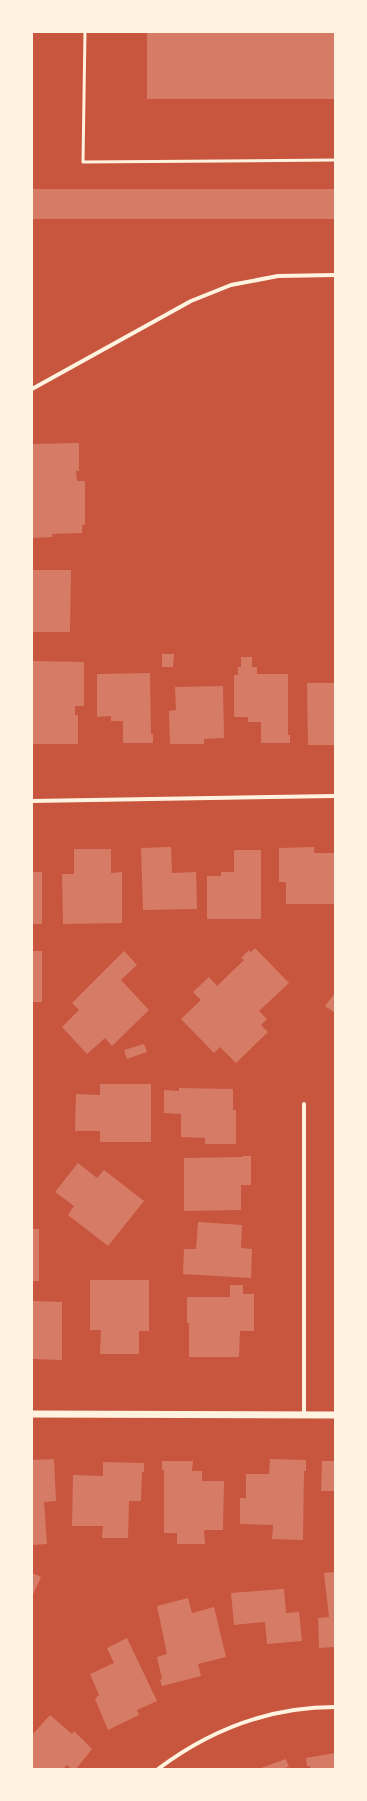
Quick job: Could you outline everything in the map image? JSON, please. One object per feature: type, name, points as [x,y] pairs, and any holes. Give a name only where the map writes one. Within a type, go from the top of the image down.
[{"type":"street","points":[[32,389],[191,301],[231,285],[278,276],[335,275]]},
{"type":"street","points":[[32,801],[335,796]]},
{"type":"street","points":[[304,1104],[304,1415]]},
{"type":"street","points":[[32,1414],[335,1415]]},
{"type":"street","points":[[158,1769],[194,1744],[231,1726],[271,1714],[312,1707],[335,1707]]},
{"type":"lane","points":[[85,32],[83,162],[335,160]]},
{"type":"building","points":[[147,32],[335,32],[335,99],[147,99]]},
{"type":"building","points":[[32,189],[335,189],[335,219],[32,219]]},
{"type":"building","points":[[79,443],[79,471],[76,471],[77,481],[85,481],[85,525],[82,525],[82,533],[52,534],[53,537],[32,538],[32,444]]},
{"type":"building","points":[[32,570],[71,570],[70,632],[32,632]]},
{"type":"building","points":[[162,654],[174,654],[173,667],[162,667]]},
{"type":"building","points":[[241,657],[252,657],[252,667],[257,667],[257,674],[288,674],[288,735],[290,735],[290,743],[261,743],[261,722],[248,722],[248,717],[234,717],[234,675],[238,675],[238,667],[241,667]]},
{"type":"building","points":[[32,661],[84,662],[84,706],[75,706],[75,715],[78,715],[78,744],[32,744]]},
{"type":"building","points":[[150,673],[151,734],[153,734],[153,743],[123,743],[123,721],[111,721],[111,716],[97,717],[97,674]]},
{"type":"building","points":[[307,683],[335,683],[335,745],[308,745]]},
{"type":"building","points":[[223,686],[224,738],[204,739],[204,744],[170,744],[169,711],[176,710],[175,687]]},
{"type":"building","points":[[171,847],[172,873],[196,872],[197,909],[143,910],[141,848]]},
{"type":"building","points":[[314,847],[314,853],[334,853],[334,904],[286,904],[286,882],[279,882],[279,848]]},
{"type":"building","points":[[74,849],[111,849],[111,873],[122,872],[122,923],[63,924],[62,874],[74,874]]},
{"type":"building","points":[[234,850],[261,850],[261,919],[207,919],[207,876],[221,876],[221,872],[234,872]]},
{"type":"building","points":[[32,872],[42,872],[42,924],[32,924]]},
{"type":"building","points":[[255,948],[289,983],[259,1011],[267,1019],[261,1025],[268,1032],[236,1063],[220,1047],[214,1053],[181,1019],[201,1000],[193,992],[209,977],[217,986],[244,960],[241,958],[249,950],[251,952]]},
{"type":"building","points":[[32,951],[42,951],[42,1002],[32,1002]]},
{"type":"building","points":[[124,951],[137,965],[121,980],[149,1010],[112,1046],[105,1038],[87,1054],[62,1027],[79,1010],[72,1003]]},
{"type":"building","points":[[335,993],[335,1013],[325,1006]]},
{"type":"building","points":[[144,1044],[147,1052],[127,1059],[124,1050]]},
{"type":"building","points":[[100,1084],[151,1084],[151,1142],[100,1142],[100,1131],[75,1131],[76,1094],[100,1095]]},
{"type":"building","points":[[179,1088],[233,1089],[233,1110],[236,1110],[236,1144],[205,1144],[205,1138],[181,1137],[181,1114],[164,1113],[164,1090],[179,1091]]},
{"type":"building","points":[[251,1156],[251,1185],[241,1185],[241,1210],[184,1211],[184,1158]]},
{"type":"building","points":[[78,1163],[97,1178],[104,1170],[144,1201],[108,1246],[68,1215],[74,1206],[55,1192]]},
{"type":"building","points":[[198,1222],[242,1225],[241,1248],[252,1249],[251,1278],[183,1274],[184,1249],[196,1249]]},
{"type":"building","points":[[32,1229],[39,1229],[39,1281],[32,1281]]},
{"type":"building","points":[[90,1280],[149,1280],[149,1331],[139,1331],[139,1354],[100,1354],[101,1330],[90,1330]]},
{"type":"building","points":[[230,1285],[243,1285],[243,1294],[254,1294],[254,1331],[240,1331],[239,1357],[189,1357],[187,1297],[230,1297]]},
{"type":"building","points":[[32,1301],[62,1302],[62,1360],[32,1359]]},
{"type":"building","points":[[54,1459],[56,1501],[44,1502],[47,1544],[32,1545],[32,1460]]},
{"type":"building","points":[[270,1459],[306,1460],[306,1471],[304,1471],[303,1540],[272,1539],[273,1525],[240,1524],[240,1498],[246,1498],[246,1474],[269,1474]]},
{"type":"building","points":[[162,1461],[193,1461],[192,1471],[202,1471],[202,1481],[224,1481],[223,1530],[204,1530],[205,1544],[177,1544],[177,1533],[164,1533],[164,1470],[162,1470]]},
{"type":"building","points":[[322,1461],[335,1461],[335,1491],[321,1491]]},
{"type":"building","points":[[103,1462],[144,1463],[144,1472],[142,1472],[141,1501],[129,1501],[128,1538],[102,1538],[103,1526],[72,1526],[73,1475],[103,1476]]},
{"type":"building","points":[[335,1572],[335,1647],[319,1648],[318,1618],[329,1617],[324,1573]]},
{"type":"building","points":[[32,1573],[41,1577],[32,1597]]},
{"type":"building","points":[[284,1589],[286,1613],[299,1612],[302,1641],[267,1644],[265,1622],[234,1625],[231,1593]]},
{"type":"building","points":[[188,1598],[192,1613],[214,1607],[226,1657],[198,1664],[201,1676],[162,1686],[157,1657],[167,1654],[157,1606]]},
{"type":"building","points":[[127,1638],[157,1701],[137,1710],[139,1715],[108,1730],[95,1699],[99,1695],[90,1674],[114,1663],[107,1648]]},
{"type":"building","points":[[50,1715],[72,1734],[74,1731],[92,1749],[76,1769],[71,1769],[67,1765],[63,1769],[32,1768],[32,1735]]},
{"type":"building","points":[[335,1753],[335,1769],[310,1769],[310,1766],[307,1766],[306,1758]]},
{"type":"building","points":[[286,1759],[289,1767],[286,1767],[287,1769],[258,1769]]}]
